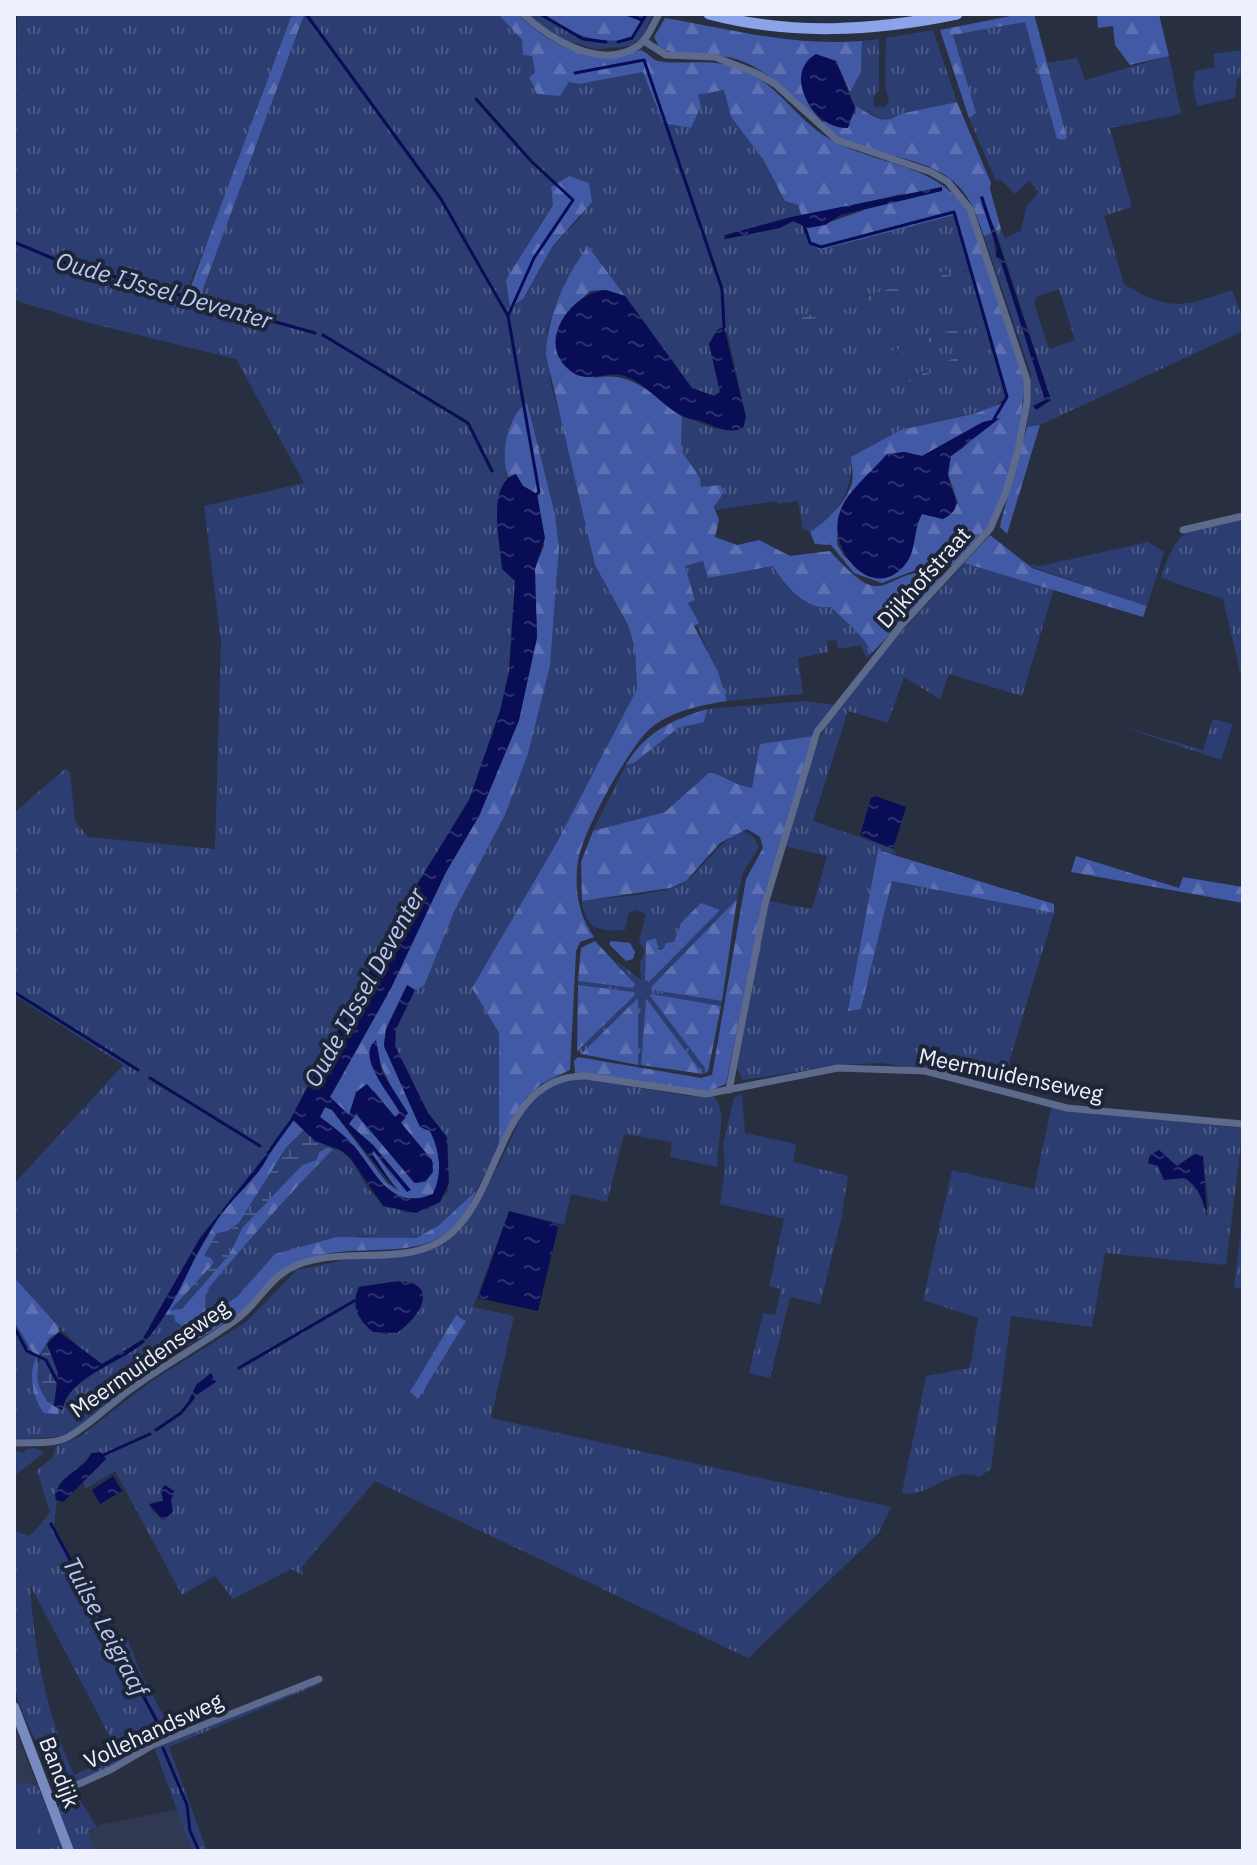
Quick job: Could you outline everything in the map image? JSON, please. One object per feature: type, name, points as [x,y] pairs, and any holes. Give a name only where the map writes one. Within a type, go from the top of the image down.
[{"type":"main road","points":[[709,14],[807,29],[957,14]]},
{"type":"street","points":[[523,14],[556,41],[578,50],[617,53],[644,41],[659,14]]},
{"type":"street","name":"Dijkhofstraat","points":[[644,41],[666,55],[715,57],[756,73],[775,84],[837,140],[931,172],[948,182],[970,209],[1027,380],[1027,402],[1018,450],[990,529],[900,627],[817,732],[765,904],[729,1090]]},
{"type":"street","points":[[1183,530],[1243,516]]},
{"type":"street","name":"Meermuidenseweg","points":[[14,1443],[67,1438],[169,1362],[236,1319],[291,1268],[343,1255],[420,1250],[449,1235],[477,1200],[521,1109],[537,1090],[553,1080],[586,1076],[688,1094],[729,1090],[838,1068],[869,1067],[925,1071],[1067,1108],[1243,1124]]},
{"type":"street","name":"Vollehandsweg","points":[[48,1798],[110,1770],[153,1745],[319,1679]]},
{"type":"street","name":"Bandijk","points":[[14,1707],[69,1851]]},
{"type":"shaded area","points":[[14,1724],[37,1785],[14,1782]]},
{"type":"shaded area","points":[[179,1809],[192,1851],[95,1851],[87,1831],[103,1824]]},
{"type":"green space","points":[[17,14],[498,14],[532,55],[535,72],[529,78],[533,89],[560,96],[569,82],[579,84],[643,72],[663,123],[691,128],[698,95],[724,90],[731,117],[763,159],[785,201],[798,205],[802,217],[725,235],[728,239],[780,228],[793,221],[805,226],[805,234],[954,215],[968,263],[795,320],[796,324],[969,270],[986,318],[878,362],[987,322],[990,342],[893,385],[992,348],[1007,397],[990,409],[901,430],[851,457],[850,480],[842,500],[829,517],[810,532],[803,529],[798,501],[715,510],[720,485],[701,488],[700,478],[681,450],[682,416],[716,429],[746,417],[727,331],[709,344],[720,392],[714,396],[692,388],[589,247],[559,296],[547,329],[551,386],[567,436],[595,565],[628,625],[635,649],[637,689],[556,844],[472,988],[499,1033],[502,1066],[499,1147],[476,1191],[438,1226],[416,1239],[358,1236],[238,1296],[212,1314],[205,1310],[206,1291],[333,1149],[346,1155],[375,1196],[406,1213],[428,1209],[448,1192],[447,1137],[428,1113],[395,1046],[396,1029],[415,990],[424,985],[454,912],[505,815],[528,754],[550,666],[559,547],[555,514],[527,404],[509,424],[505,458],[515,581],[509,671],[500,711],[469,801],[405,904],[304,1098],[272,1151],[200,1238],[142,1340],[102,1364],[66,1335],[14,1277],[14,1184],[123,1065],[14,995],[14,813],[65,769],[70,772],[75,821],[88,837],[215,849],[221,642],[204,506],[304,483],[236,359],[86,322],[14,300]],"holes":[[[304,16],[277,86],[188,293],[191,280]],[[568,177],[589,183],[581,217],[552,247],[523,299],[537,229],[553,205],[551,187]]]},
{"type":"green space","points":[[498,14],[518,14],[559,45],[590,55],[606,56],[641,50],[663,62],[718,63],[741,69],[766,84],[828,138],[938,182],[967,210],[1024,375],[1024,391],[1019,432],[1002,497],[987,528],[953,565],[921,568],[882,583],[854,573],[831,545],[815,544],[810,532],[823,523],[846,497],[853,477],[851,457],[901,430],[976,413],[1005,402],[1007,397],[954,215],[820,250],[807,242],[805,226],[838,219],[906,193],[802,217],[798,205],[785,201],[763,159],[731,117],[724,90],[698,95],[701,106],[691,128],[663,123],[643,72],[579,84],[569,82],[560,96],[537,94],[529,78],[535,72],[532,56],[523,55],[522,40]],"holes":[[[983,422],[963,448],[951,456],[948,474],[958,503],[943,519],[922,514],[916,526],[866,575],[844,556],[837,544],[839,516],[844,503],[858,486],[904,452],[922,456]]]},
{"type":"green space","points":[[527,14],[544,14],[555,23],[634,38],[643,23],[629,14],[653,14],[642,38],[631,46],[596,49],[558,38]]},
{"type":"green space","points":[[544,14],[629,14],[643,23],[634,38],[610,41],[575,33]]},
{"type":"green space","points":[[1034,14],[1067,138],[1064,140],[1057,139],[1025,22],[953,35],[976,113],[969,118],[940,30]]},
{"type":"green space","points":[[1097,14],[1159,14],[1169,56],[1130,65],[1115,45],[1113,26],[1098,28]]},
{"type":"green space","points":[[304,15],[200,297],[188,294],[291,17]]},
{"type":"green space","points":[[665,18],[786,39],[862,41],[861,72],[850,92],[836,61],[809,106],[822,122],[855,114],[856,106],[877,118],[888,119],[957,102],[991,183],[1001,229],[996,231],[980,198],[992,233],[984,236],[970,202],[956,183],[925,165],[852,144],[837,136],[756,68],[732,58],[678,54],[659,47],[654,37]]},
{"type":"green space","points":[[1025,22],[1059,140],[1067,138],[1047,63],[1077,58],[1085,80],[1169,56],[1181,114],[1110,128],[1132,207],[1104,216],[1124,284],[1153,299],[1177,304],[1232,290],[1243,319],[1243,331],[1040,425],[1027,427],[1031,374],[984,236],[992,233],[996,257],[1001,262],[1045,401],[1034,406],[1051,400],[996,231],[1001,229],[1005,238],[1021,231],[1026,207],[1039,192],[1029,181],[1015,194],[1001,180],[996,181],[969,118],[975,112],[952,39],[954,35]],"holes":[[[1059,289],[1075,340],[1049,349],[1034,304],[1036,297]]]},
{"type":"green space","points":[[933,30],[957,102],[887,119],[855,108],[849,94],[861,72],[862,41],[879,39],[879,90],[873,98],[875,107],[885,107],[889,102],[885,84],[886,38]]},
{"type":"green space","points":[[1243,42],[1243,77],[1237,79],[1235,98],[1197,106],[1193,86],[1195,71],[1215,67],[1213,54],[1241,50]]},
{"type":"green space","points":[[569,176],[589,183],[592,202],[552,247],[523,299],[510,307],[506,280],[553,205],[551,187]]},
{"type":"green space","points":[[588,246],[625,296],[606,290],[590,291],[579,302],[595,378],[632,381],[682,416],[681,450],[700,478],[701,487],[720,485],[724,492],[714,507],[719,520],[715,537],[737,545],[759,540],[790,556],[830,551],[849,571],[873,586],[917,573],[936,571],[942,579],[872,653],[831,607],[813,605],[797,596],[773,566],[708,578],[703,561],[685,566],[695,600],[688,603],[699,623],[694,626],[718,672],[727,701],[678,713],[652,727],[620,769],[597,811],[578,861],[577,891],[581,910],[594,937],[580,942],[576,951],[570,1070],[541,1084],[525,1099],[499,1147],[499,1033],[472,988],[556,844],[637,689],[635,649],[628,625],[595,565],[546,355],[550,325],[559,298]]},
{"type":"green space","points":[[968,263],[969,270],[796,324],[795,320]]},
{"type":"green space","points":[[986,318],[987,322],[877,362],[881,355]]},
{"type":"green space","points":[[990,342],[992,348],[896,387],[893,385]]},
{"type":"green space","points":[[527,403],[555,514],[559,547],[550,666],[528,754],[505,815],[454,912],[424,986],[415,990],[407,986],[386,1029],[384,1046],[420,1127],[430,1131],[439,1162],[433,1194],[407,1198],[388,1189],[350,1142],[320,1117],[325,1107],[332,1110],[387,1183],[398,1190],[371,1156],[374,1151],[398,1184],[373,1145],[348,1124],[357,1114],[414,1183],[434,1164],[400,1122],[406,1118],[377,1057],[370,1052],[400,1113],[395,1117],[374,1091],[355,1097],[349,1115],[330,1097],[391,988],[446,872],[479,816],[519,720],[537,637],[534,569],[544,546],[537,494],[523,486],[516,475],[508,477],[505,447],[514,417]]},
{"type":"green space","points":[[1040,425],[1007,534],[1000,527],[1001,521],[1027,427]]},
{"type":"green space","points":[[1243,518],[1243,684],[1223,599],[1161,578],[1181,537],[1198,528]]},
{"type":"green space","points":[[990,535],[1032,568],[1147,606],[1143,617],[964,563]]},
{"type":"green space","points":[[1148,542],[1164,552],[1147,606],[1027,565],[1040,566]]},
{"type":"green space","points":[[704,561],[709,578],[773,566],[797,596],[813,605],[831,607],[872,653],[867,658],[860,645],[838,649],[836,640],[827,641],[828,652],[798,658],[803,694],[727,701],[688,603],[695,600],[685,566]]},
{"type":"green space","points":[[964,563],[1054,589],[1022,696],[949,674],[940,699],[904,677],[888,723],[848,711],[813,821],[893,849],[896,854],[878,851],[849,1010],[861,1008],[892,881],[1054,913],[1003,1082],[881,1063],[839,1065],[743,1080],[737,1069],[768,901],[812,909],[827,856],[784,846],[819,740],[866,672]]},
{"type":"green space","points":[[805,701],[834,705],[814,736],[752,788],[735,786],[724,779],[665,812],[593,831],[626,765],[634,763],[678,728],[704,722],[707,709]]},
{"type":"green space","points":[[707,709],[704,722],[678,728],[634,763],[626,765],[642,744],[660,729]]},
{"type":"green space","points":[[1213,719],[1233,724],[1221,760],[1117,725],[1203,750]]},
{"type":"green space","points":[[814,736],[765,892],[726,1084],[706,1092],[575,1073],[574,1061],[578,1057],[701,1078],[712,1075],[746,879],[763,848],[760,837],[747,829],[720,843],[686,881],[670,888],[582,901],[581,862],[593,831],[665,812],[709,773],[752,788],[760,744]]},
{"type":"green space","points":[[742,831],[753,836],[759,847],[743,872],[737,899],[652,986],[653,990],[722,1001],[721,1006],[650,996],[708,1072],[703,1074],[646,998],[641,1065],[638,1065],[638,998],[581,1054],[577,1051],[635,995],[633,992],[578,985],[578,981],[633,988],[635,984],[615,960],[641,980],[640,962],[645,951],[639,942],[646,914],[636,910],[629,912],[625,930],[601,929],[586,918],[582,901],[651,893],[677,886],[694,875]],"holes":[[[695,909],[719,910],[649,982],[645,980],[646,942],[663,950],[676,940]]]},
{"type":"green space","points":[[878,850],[1054,904],[1054,913],[892,881],[861,1009],[848,1011]]},
{"type":"green space","points":[[1076,856],[1179,888],[1183,877],[1243,887],[1243,903],[1071,872]]},
{"type":"green space","points":[[737,899],[722,1001],[652,990],[652,986]]},
{"type":"green space","points":[[701,903],[720,910],[649,982],[645,980],[646,941],[656,938],[658,949],[663,950],[666,943],[674,942],[681,923]]},
{"type":"green space","points":[[595,941],[635,984],[633,988],[578,981],[581,948]]},
{"type":"green space","points":[[611,941],[630,943],[635,952],[633,959],[626,961],[609,944]]},
{"type":"green space","points":[[578,985],[634,992],[635,995],[577,1051]]},
{"type":"green space","points":[[650,996],[721,1006],[708,1072]]},
{"type":"green space","points":[[638,998],[638,1065],[581,1054]]},
{"type":"green space","points":[[646,998],[703,1074],[641,1065]]},
{"type":"green space","points":[[585,1079],[688,1096],[713,1095],[721,1111],[718,1167],[670,1157],[672,1142],[624,1134],[607,1202],[571,1194],[564,1225],[509,1212],[473,1307],[514,1316],[491,1418],[891,1507],[878,1534],[748,1658],[375,1481],[301,1568],[303,1575],[291,1569],[233,1599],[215,1576],[182,1595],[115,1471],[86,1489],[83,1482],[106,1458],[89,1457],[58,1486],[54,1528],[116,1646],[128,1640],[140,1671],[173,1734],[144,1743],[132,1757],[65,1793],[56,1791],[17,1696],[12,1663],[14,1531],[30,1536],[50,1513],[37,1470],[52,1458],[57,1446],[81,1436],[153,1380],[245,1323],[297,1270],[359,1257],[423,1252],[448,1239],[467,1220],[495,1173],[528,1102],[554,1083]],"holes":[[[398,1281],[415,1283],[422,1292],[422,1300],[417,1314],[385,1335],[362,1323],[359,1287]],[[456,1315],[466,1320],[417,1398],[410,1393]],[[164,1493],[171,1498],[173,1512],[161,1519],[150,1508],[153,1502],[163,1501]],[[30,1585],[119,1754],[74,1775],[49,1706]]]},
{"type":"green space","points":[[742,1094],[745,1133],[796,1144],[793,1162],[848,1176],[841,1220],[820,1304],[790,1297],[770,1378],[749,1373],[763,1313],[775,1315],[781,1289],[769,1286],[784,1219],[720,1204],[725,1168],[723,1145],[734,1098]]},
{"type":"green space","points":[[1052,1104],[1119,1116],[1243,1128],[1226,1265],[1105,1253],[1092,1327],[1011,1316],[991,1469],[979,1477],[960,1475],[922,1491],[902,1493],[926,1376],[970,1368],[978,1318],[923,1300],[952,1170],[1034,1189]],"holes":[[[1150,1155],[1177,1166],[1191,1156],[1203,1156],[1209,1206],[1205,1215],[1203,1198],[1193,1183],[1179,1177],[1162,1177],[1158,1165],[1148,1163]]]},
{"type":"green space","points":[[291,1118],[304,1130],[286,1148],[239,1223],[228,1231],[211,1258],[214,1263],[171,1310],[229,1255],[242,1228],[302,1165],[316,1160],[319,1152],[328,1147],[333,1149],[206,1291],[205,1310],[212,1314],[238,1296],[275,1254],[337,1237],[416,1238],[438,1226],[476,1191],[462,1218],[444,1235],[400,1249],[325,1254],[301,1262],[244,1310],[199,1339],[175,1321],[174,1315],[162,1315],[220,1215],[272,1151]]},
{"type":"green space","points":[[304,1130],[328,1147],[319,1152],[316,1160],[302,1165],[242,1228],[229,1255],[182,1309],[170,1310],[214,1264],[211,1258],[204,1256],[217,1233],[228,1231],[239,1223],[286,1148]]},
{"type":"green space","points":[[1243,1220],[1243,1289],[1234,1288]]},
{"type":"green space","points":[[14,1277],[59,1327],[59,1332],[50,1338],[37,1359],[47,1401],[59,1409],[57,1414],[44,1413],[35,1394],[32,1370],[36,1358],[14,1321]]},
{"type":"green space","points":[[162,1315],[174,1315],[175,1321],[199,1339],[163,1362],[66,1436],[14,1440],[14,1321],[36,1358],[32,1370],[33,1386],[44,1413],[63,1409],[74,1388],[85,1379],[145,1342]]},
{"type":"green space","points":[[456,1315],[466,1321],[418,1399],[410,1392]]},
{"type":"green space","points":[[47,1344],[58,1373],[54,1406],[42,1392],[37,1376]]},
{"type":"green space","points":[[26,1449],[45,1452],[14,1476],[14,1450],[25,1453]]},
{"type":"green space","points":[[312,1684],[320,1684],[169,1747],[207,1851],[192,1851],[154,1747]]},
{"type":"green space","points":[[14,1782],[37,1785],[65,1851],[14,1851]]},
{"type":"green space","points":[[14,1791],[21,1793],[45,1851],[14,1851]]},
{"type":"green space","points":[[69,1794],[78,1797],[97,1827],[88,1831],[95,1851],[74,1851],[58,1811],[61,1797]]},
{"type":"water","points":[[816,54],[836,61],[855,108],[848,128],[824,120],[806,99],[801,74],[806,63]]},
{"type":"water","points":[[942,187],[942,191],[841,215],[825,225],[808,228],[793,221],[780,228],[724,239],[725,235],[791,217]]},
{"type":"water","points":[[983,196],[1051,400],[1036,410],[1033,406],[1045,400],[1001,262],[996,257],[997,249],[980,197]]},
{"type":"water","points":[[606,290],[625,296],[692,388],[714,396],[720,392],[709,344],[717,330],[724,327],[746,417],[743,428],[723,430],[685,417],[632,379],[618,375],[585,377],[572,372],[561,361],[556,348],[556,335],[561,322],[580,300]]},
{"type":"water","points":[[1000,418],[951,456],[948,475],[956,500],[954,510],[943,519],[922,514],[911,554],[904,566],[891,576],[879,578],[866,575],[855,567],[840,541],[837,526],[840,512],[854,489],[887,454],[904,452],[922,456],[983,422]]},
{"type":"water","points":[[516,474],[523,486],[537,494],[545,538],[535,569],[537,637],[519,720],[479,816],[446,872],[391,988],[330,1097],[349,1115],[356,1092],[367,1084],[395,1117],[400,1113],[372,1066],[371,1047],[376,1040],[382,1072],[408,1113],[401,1123],[432,1160],[433,1172],[425,1182],[415,1183],[356,1114],[349,1124],[373,1145],[411,1190],[407,1192],[374,1151],[371,1152],[397,1191],[332,1110],[325,1107],[320,1117],[350,1141],[388,1189],[407,1198],[433,1194],[439,1170],[436,1146],[430,1131],[420,1127],[384,1046],[386,1029],[407,985],[415,990],[396,1029],[395,1046],[428,1113],[447,1137],[449,1183],[440,1202],[416,1213],[383,1206],[351,1159],[341,1150],[315,1141],[291,1118],[405,904],[469,800],[500,711],[509,672],[515,581],[502,569],[497,515],[501,489]]},
{"type":"water","points":[[875,796],[906,807],[893,849],[860,835],[871,798]]},
{"type":"water","points":[[270,1150],[257,1173],[212,1227],[158,1326],[137,1348],[75,1388],[63,1410],[54,1406],[58,1373],[47,1344],[59,1332],[102,1364],[142,1340],[200,1238]]},
{"type":"water","points":[[1159,1150],[1177,1166],[1195,1154],[1203,1156],[1207,1216],[1200,1196],[1190,1182],[1185,1178],[1164,1180],[1158,1166],[1148,1163],[1150,1155]]},
{"type":"water","points":[[509,1211],[559,1224],[538,1311],[478,1298]]},
{"type":"water","points":[[398,1281],[420,1288],[423,1294],[419,1310],[397,1333],[373,1332],[357,1312],[355,1300],[359,1287]]},
{"type":"water","points":[[211,1373],[216,1382],[189,1400],[196,1385]]},
{"type":"water","points":[[101,1452],[106,1459],[63,1502],[56,1500],[55,1495],[63,1481],[91,1453]]},
{"type":"water","points":[[113,1476],[122,1491],[100,1504],[92,1490]]},
{"type":"water","points":[[165,1485],[174,1491],[171,1501],[173,1512],[163,1520],[149,1504],[163,1501],[161,1490]]},
{"type":"waterway","points":[[306,14],[441,199],[508,316]]},
{"type":"waterway","points":[[540,14],[583,39],[606,42]]},
{"type":"waterway","points":[[626,14],[643,20],[646,14]]},
{"type":"waterway","points":[[618,42],[632,38],[643,20]]},
{"type":"waterway","points":[[575,73],[644,60],[722,289],[724,327]]},
{"type":"waterway","points":[[476,99],[531,161],[573,200],[534,258],[508,316],[539,492],[536,495]]},
{"type":"waterway","points":[[804,225],[810,243],[821,247],[954,212],[1007,397],[994,419]]},
{"type":"waterway","name":"Oude IJssel Deventer","points":[[14,242],[59,261],[315,333]]},
{"type":"waterway","name":"Oude IJssel Deventer","points":[[323,335],[468,423],[492,471]]},
{"type":"waterway","points":[[14,992],[138,1070]]},
{"type":"waterway","points":[[150,1078],[260,1146]]},
{"type":"waterway","name":"Oude IJssel Deventer","points":[[268,1153],[294,1117]]},
{"type":"waterway","points":[[239,1368],[354,1301]]},
{"type":"waterway","points":[[14,1327],[27,1351],[46,1360],[57,1381]]},
{"type":"waterway","points":[[156,1430],[181,1413],[193,1398]]},
{"type":"waterway","points":[[101,1456],[150,1434]]},
{"type":"waterway","name":"Tuilse Leigraaf","points":[[51,1524],[161,1729]]},
{"type":"waterway","name":"Tuilse Leigraaf","points":[[163,1748],[187,1805],[190,1831],[199,1851]]}]
